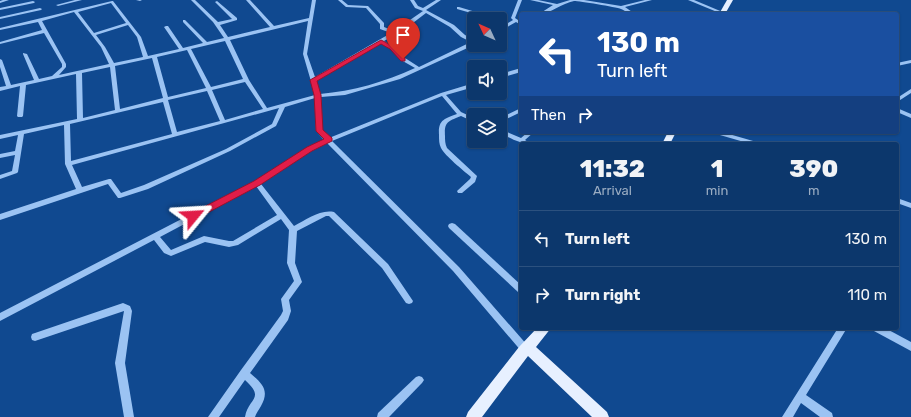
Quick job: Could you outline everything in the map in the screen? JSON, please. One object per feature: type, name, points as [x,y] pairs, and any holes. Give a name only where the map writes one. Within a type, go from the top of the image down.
[{"type":"main road","points":[[723,12],[730,0]]},
{"type":"main road","points":[[473,417],[526,349],[543,330]]},
{"type":"main road","points":[[526,349],[530,350],[602,417]]},
{"type":"street","points":[[0,2],[7,0]]},
{"type":"street","points":[[53,0],[66,13]]},
{"type":"street","points":[[58,5],[80,0]]},
{"type":"street","points":[[193,0],[217,24],[227,39],[246,80],[266,110]]},
{"type":"street","points":[[248,0],[273,28]]},
{"type":"street","points":[[314,0],[305,54],[318,96],[319,131],[456,269],[526,349]]},
{"type":"street","points":[[340,0],[347,6],[366,7],[382,24],[382,28],[394,33]]},
{"type":"street","points":[[412,0],[416,7],[452,26],[467,39]]},
{"type":"street","points":[[313,80],[394,33],[439,0]]},
{"type":"street","points":[[517,23],[512,18],[520,0]]},
{"type":"street","points":[[532,0],[557,5]]},
{"type":"street","points":[[545,12],[557,5],[575,0],[621,7],[630,12]]},
{"type":"street","points":[[625,0],[630,4]]},
{"type":"street","points":[[621,7],[650,0]]},
{"type":"street","points":[[690,0],[717,12]]},
{"type":"street","points":[[0,10],[32,1],[50,17]]},
{"type":"street","points":[[0,29],[114,2],[128,24],[139,37],[146,58]]},
{"type":"street","points":[[217,2],[235,19],[217,24]]},
{"type":"street","points":[[458,8],[472,12]]},
{"type":"street","points":[[0,18],[40,9]]},
{"type":"street","points":[[75,11],[103,46],[112,65],[118,111]]},
{"type":"street","points":[[0,89],[146,58],[310,19]]},
{"type":"street","points":[[39,20],[64,64],[64,67],[54,78]]},
{"type":"street","points":[[185,21],[206,44]]},
{"type":"street","points":[[507,22],[517,23]]},
{"type":"street","points":[[507,27],[517,23]]},
{"type":"street","points":[[94,34],[128,24]]},
{"type":"street","points":[[166,27],[185,49],[210,88],[224,122]]},
{"type":"street","points":[[0,42],[45,31]]},
{"type":"street","points":[[381,41],[393,48],[402,59],[419,69]]},
{"type":"street","points":[[68,164],[318,96],[345,93],[398,78],[467,46]]},
{"type":"street","points":[[26,54],[37,81]]},
{"type":"street","points":[[154,56],[175,135]]},
{"type":"street","points":[[0,60],[9,87]]},
{"type":"street","points":[[899,64],[911,61]]},
{"type":"street","points":[[507,74],[519,71]]},
{"type":"street","points":[[79,73],[80,120]]},
{"type":"street","points":[[0,137],[80,120],[246,80]]},
{"type":"street","points":[[20,116],[23,84]]},
{"type":"street","points":[[0,317],[257,183],[310,149],[443,94],[467,87]]},
{"type":"street","points":[[899,99],[911,92]]},
{"type":"street","points":[[443,94],[461,114],[467,117]]},
{"type":"street","points":[[0,217],[109,181],[120,196],[146,187],[228,150],[274,125],[284,105]]},
{"type":"street","points":[[507,117],[519,111]]},
{"type":"street","points":[[899,111],[911,116]]},
{"type":"street","points":[[460,192],[473,180],[474,176],[445,150],[440,126],[461,114]]},
{"type":"street","points":[[67,123],[68,164],[80,190]]},
{"type":"street","points":[[0,177],[15,173],[21,133]]},
{"type":"street","points":[[507,134],[521,141],[529,134]]},
{"type":"street","points":[[722,134],[751,142]]},
{"type":"street","points":[[0,156],[18,152]]},
{"type":"street","points":[[213,417],[285,317],[287,310],[285,299],[298,282],[291,263],[294,230],[257,183]]},
{"type":"street","points":[[899,201],[911,206]]},
{"type":"street","points":[[294,230],[323,214],[331,214],[385,266],[409,301]]},
{"type":"street","points":[[155,236],[170,253],[178,252],[204,239],[232,244],[282,215]]},
{"type":"street","points":[[452,226],[519,288]]},
{"type":"street","points":[[35,337],[122,307],[127,308],[128,311],[120,363],[129,417]]},
{"type":"street","points":[[787,417],[843,330]]},
{"type":"street","points":[[881,330],[911,347]]},
{"type":"street","points":[[244,373],[260,388],[261,392],[260,399],[250,412],[250,417]]},
{"type":"street","points":[[382,417],[419,380]]},
{"type":"street","points":[[800,396],[828,417]]},
{"type":"route","points":[[193,216],[257,183],[310,149],[329,140],[319,131],[318,95],[313,80],[381,41],[393,48],[403,59]]}]
